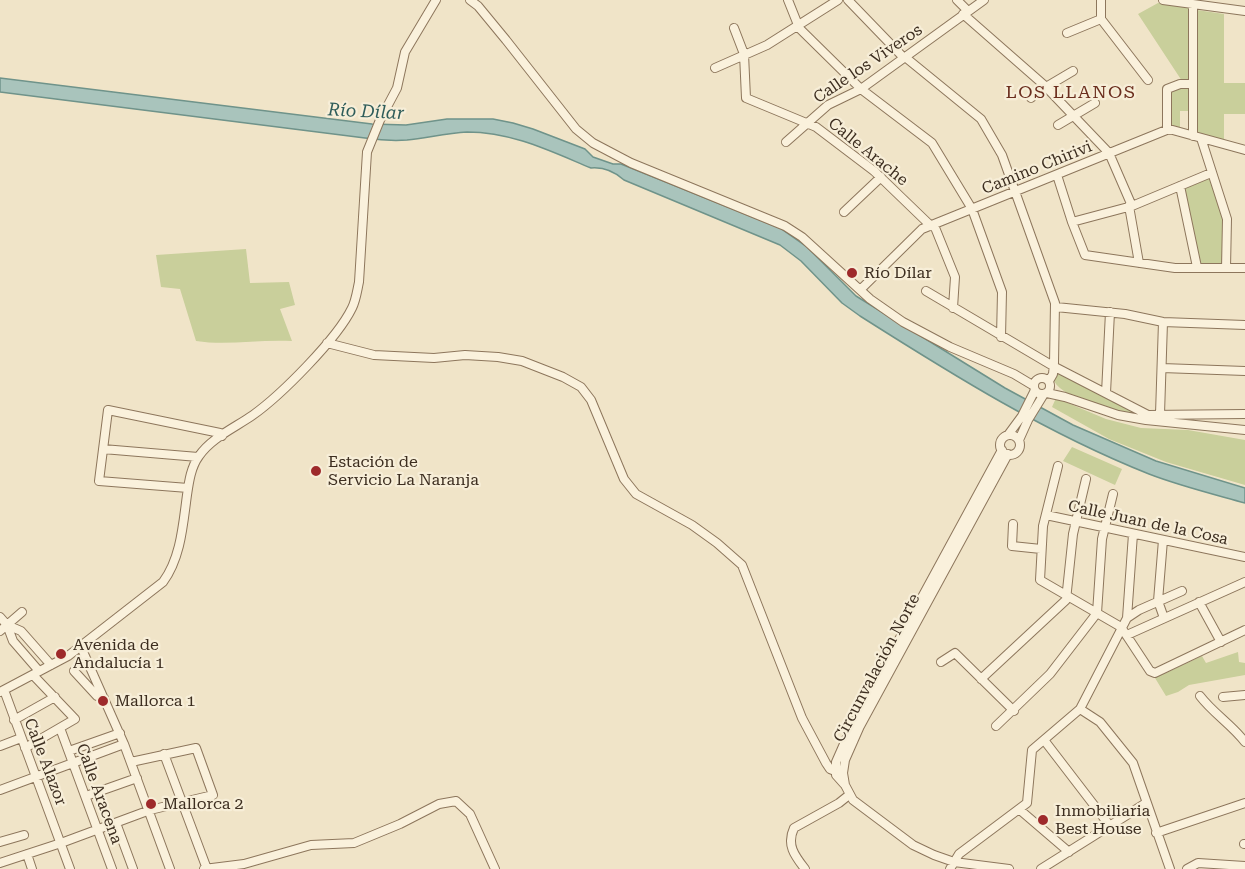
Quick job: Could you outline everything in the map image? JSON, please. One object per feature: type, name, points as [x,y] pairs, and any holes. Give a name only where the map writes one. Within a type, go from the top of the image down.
[{"type":"street","points":[[3,690],[81,647],[163,582],[171,572],[176,558],[188,488],[193,466],[198,457],[211,444],[264,406],[327,343],[352,308],[359,282],[365,164],[370,142],[397,88],[405,52],[435,2],[441,0]]},
{"type":"street","points":[[470,0],[477,3],[576,129],[593,143],[631,163],[785,226],[802,237],[860,290],[917,330],[950,347],[1014,374],[1042,383],[1065,397]]},
{"type":"street","points":[[788,0],[798,26],[861,89],[932,143],[972,209],[1002,292],[1001,337]]},
{"type":"street","points":[[716,68],[767,45],[838,0]]},
{"type":"street","points":[[848,0],[905,57],[981,119],[1002,155],[1056,307],[1053,374],[1042,383],[1025,418],[1001,441],[1005,452],[1017,451],[1025,418]]},
{"type":"street","points":[[957,0],[966,13],[1045,86],[1109,153],[1131,206],[1139,263]]},
{"type":"street","name":"Calle los Viveros","points":[[786,142],[828,105],[861,89],[984,0]]},
{"type":"street","points":[[1101,0],[1101,19],[1148,80]]},
{"type":"street","points":[[1163,0],[1245,10]]},
{"type":"street","points":[[1193,4],[1193,84],[1197,137],[1227,219],[1226,268]]},
{"type":"street","points":[[1067,33],[1101,19]]},
{"type":"street","name":"Calle Arache","points":[[734,28],[744,54],[746,98],[816,126],[881,177],[933,225],[956,277],[953,308]]},
{"type":"street","points":[[1031,98],[1045,86],[1073,71]]},
{"type":"street","points":[[1193,84],[1180,84],[1167,89],[1167,129],[1245,150]]},
{"type":"street","points":[[1058,125],[1095,103]]},
{"type":"street","name":"Camino Chirivi","points":[[860,290],[922,229],[1167,129]]},
{"type":"street","points":[[1072,222],[1131,206],[1211,173]]},
{"type":"street","points":[[1057,175],[1085,255],[1176,268],[1245,267]]},
{"type":"street","points":[[844,212],[881,177]]},
{"type":"street","points":[[1180,186],[1197,267]]},
{"type":"street","points":[[926,291],[1001,337],[1148,415],[1245,414]]},
{"type":"street","points":[[1056,307],[1110,312],[1163,322],[1245,325]]},
{"type":"street","points":[[1107,393],[1110,312]]},
{"type":"street","points":[[1160,414],[1163,322]]},
{"type":"street","points":[[327,343],[374,354],[434,358],[465,355],[522,361],[581,387],[591,400],[629,488],[692,525],[742,565],[802,718],[826,763],[830,769],[835,771],[849,795],[862,808],[913,845],[952,865],[1009,869]]},
{"type":"street","points":[[1162,368],[1245,371]]},
{"type":"street","points":[[1042,383],[1045,394]]},
{"type":"street","points":[[1042,383],[1045,394]]},
{"type":"street","points":[[1034,403],[1045,394],[1065,397],[1110,413],[1146,420],[1245,430]]},
{"type":"street","points":[[188,488],[99,481],[108,410],[220,433],[222,436]]},
{"type":"street","points":[[1233,428],[1245,426]]},
{"type":"street","points":[[1008,435],[1019,440]]},
{"type":"street","points":[[103,449],[198,457]]},
{"type":"street","name":"Circunvalación Norte","points":[[835,771],[836,762],[851,728],[1005,452]]},
{"type":"street","name":"Circunvalación Norte","points":[[845,786],[843,772],[845,760],[867,711],[1005,452]]},
{"type":"street","points":[[1058,466],[1046,516],[1041,549],[1040,580],[1121,627],[1150,671],[1155,673],[1245,630]]},
{"type":"street","points":[[981,678],[1066,600],[1073,534],[1086,479]]},
{"type":"street","points":[[996,726],[1050,674],[1097,613],[1102,539],[1113,494]]},
{"type":"street","name":"Calle Juan de la Cosa","points":[[1046,516],[1245,557]]},
{"type":"street","points":[[1013,524],[1012,546],[1041,549]]},
{"type":"street","points":[[1127,618],[1133,534]]},
{"type":"street","points":[[1163,540],[1158,601],[1164,618]]},
{"type":"street","points":[[1127,635],[1245,582]]},
{"type":"street","points":[[952,865],[959,854],[1027,803],[1032,750],[1080,709],[1127,618],[1139,610],[1182,591]]},
{"type":"street","points":[[1200,602],[1221,642]]},
{"type":"street","points":[[0,631],[22,612]]},
{"type":"street","points":[[0,617],[7,625],[13,641],[36,673],[75,719],[25,748]]},
{"type":"street","points":[[7,625],[21,631],[51,664]]},
{"type":"street","points":[[81,647],[120,733],[170,869]]},
{"type":"street","points":[[942,662],[955,653],[1014,711]]},
{"type":"street","points":[[74,671],[97,696],[104,698]]},
{"type":"street","name":"Calle Alazor","points":[[0,680],[70,869]]},
{"type":"street","points":[[1223,697],[1245,695]]},
{"type":"street","points":[[1200,696],[1209,708],[1221,716],[1245,742]]},
{"type":"street","points":[[14,720],[54,697]]},
{"type":"street","points":[[1080,709],[1100,722],[1133,763],[1170,869]]},
{"type":"street","name":"Calle Aracena","points":[[60,728],[112,869]]},
{"type":"street","points":[[69,751],[120,733]]},
{"type":"street","points":[[0,746],[21,738]]},
{"type":"street","points":[[1044,740],[1110,826]]},
{"type":"street","points":[[0,790],[124,744]]},
{"type":"street","points":[[0,863],[150,810],[213,795],[196,748],[131,762]]},
{"type":"street","points":[[164,754],[205,869],[244,864],[311,845],[354,843],[440,804],[456,801],[470,814],[495,869]]},
{"type":"street","points":[[835,771],[845,760]]},
{"type":"street","points":[[86,796],[137,777]]},
{"type":"street","points":[[805,869],[791,848],[790,836],[794,828],[849,795]]},
{"type":"street","points":[[1041,869],[1146,803]]},
{"type":"street","points":[[1156,833],[1245,803]]},
{"type":"street","points":[[1020,810],[1069,852]]},
{"type":"street","points":[[116,823],[133,869]]},
{"type":"street","points":[[0,842],[24,835]]},
{"type":"street","points":[[27,854],[32,869]]},
{"type":"street","points":[[1187,869],[1198,863],[1229,867],[1245,866]]},
{"type":"green space","points":[[1158,3],[1189,7],[1189,81],[1182,81],[1138,14]]},
{"type":"green space","points":[[1197,10],[1224,14],[1224,83],[1245,83],[1245,114],[1224,114],[1224,140],[1197,132]]},
{"type":"green space","points":[[1181,87],[1189,87],[1189,111],[1180,111],[1180,128],[1169,125],[1169,92]]},
{"type":"green space","points":[[1210,177],[1224,220],[1222,264],[1199,265],[1184,187]]},
{"type":"green space","points":[[246,249],[250,283],[289,282],[295,305],[280,309],[292,341],[220,343],[196,341],[180,289],[161,287],[156,255]]},
{"type":"green space","points":[[1059,373],[1147,417],[1096,405],[1070,394],[1054,381],[1055,375]]},
{"type":"green space","points":[[1056,398],[1106,419],[1141,428],[1188,430],[1245,440],[1245,485],[1166,462],[1109,439],[1052,407]]},
{"type":"green space","points":[[1072,447],[1122,469],[1115,485],[1063,461]]},
{"type":"green space","points":[[1238,652],[1239,662],[1245,663],[1245,675],[1189,685],[1166,696],[1155,678],[1202,656],[1206,663]]},
{"type":"water","points":[[0,78],[372,124],[406,125],[447,119],[493,119],[533,129],[585,149],[593,157],[613,164],[621,164],[780,228],[807,247],[856,296],[1005,388],[1073,425],[1156,461],[1245,488],[1245,503],[1149,474],[1037,422],[860,316],[842,303],[801,261],[780,245],[624,180],[609,171],[591,168],[546,149],[500,135],[484,133],[452,133],[407,140],[370,139],[0,92]]},
{"type":"place","name":"Río Dílar","points":[[852,273]]},
{"type":"place","name":"Estación de Servicio La Naranja","points":[[316,471]]},
{"type":"place","name":"Avenida de Andalucía 1","points":[[61,654]]},
{"type":"place","name":"Mallorca 1","points":[[103,701]]},
{"type":"place","name":"Mallorca 2","points":[[151,804]]},
{"type":"place","name":"Inmobiliaria Best House","points":[[1043,820]]},
{"type":"district","name":"LOS LLANOS","points":[[1071,93]]}]
